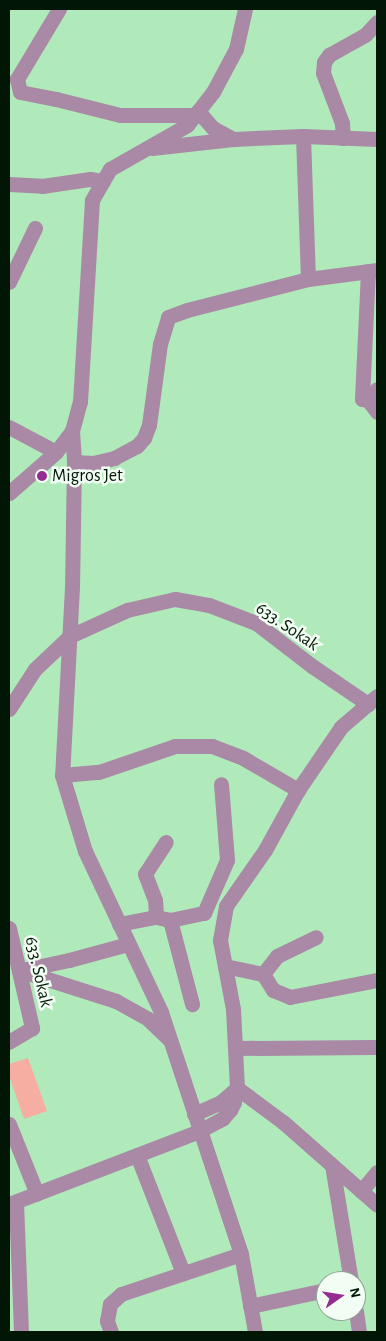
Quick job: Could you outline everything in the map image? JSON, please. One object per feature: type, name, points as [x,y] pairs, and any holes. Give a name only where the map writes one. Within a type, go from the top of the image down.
[{"type":"street","points":[[59,9],[17,78],[20,92],[120,115],[196,113],[213,128],[233,139]]},
{"type":"street","points":[[245,9],[236,49],[213,92],[187,125],[110,169],[92,200],[80,402],[72,431],[74,462],[70,636],[62,776],[84,851],[161,1012],[241,1254],[255,1332]]},
{"type":"street","points":[[343,138],[342,123],[323,73],[324,62],[329,55],[365,34],[377,22]]},
{"type":"street","points":[[145,149],[233,139],[303,136],[377,139]]},
{"type":"street","points":[[303,136],[308,279]]},
{"type":"street","points":[[9,184],[42,186],[90,179],[103,181]]},
{"type":"street","points":[[9,282],[35,228]]},
{"type":"street","points":[[74,462],[93,463],[114,458],[137,446],[144,438],[149,425],[160,344],[168,317],[187,310],[308,279],[373,270],[361,397],[364,400],[373,394],[377,412]]},
{"type":"street","points":[[9,427],[56,452]]},
{"type":"street","points":[[9,493],[56,452],[72,431]]},
{"type":"street","name":"633. Sokak","points":[[9,709],[35,670],[70,636],[127,610],[175,599],[209,605],[256,623],[312,666],[372,700]]},
{"type":"street","points":[[21,1332],[13,1203],[199,1131],[223,1118],[230,1110],[237,1088],[233,1009],[220,940],[226,906],[264,850],[298,790],[341,727],[372,700]]},
{"type":"street","points":[[62,776],[99,772],[175,746],[212,746],[243,758],[298,790]]},
{"type":"street","points":[[119,924],[204,914],[227,860],[221,784]]},
{"type":"street","points":[[166,842],[145,874],[163,919],[192,1004]]},
{"type":"street","name":"633. Sokak","points":[[9,928],[14,968],[32,1028],[9,1042]]},
{"type":"street","points":[[263,974],[277,956],[316,936]]},
{"type":"street","points":[[14,968],[69,960],[128,944]]},
{"type":"street","points":[[225,966],[263,974],[273,990],[290,997],[377,980]]},
{"type":"street","points":[[14,968],[116,1001],[148,1019],[170,1040]]},
{"type":"street","points":[[236,1048],[377,1047]]},
{"type":"street","points":[[194,1114],[221,1102],[237,1088]]},
{"type":"street","points":[[237,1088],[283,1122],[377,1205]]},
{"type":"street","points":[[9,1124],[38,1194]]},
{"type":"street","points":[[137,1155],[183,1273]]},
{"type":"street","points":[[332,1165],[349,1271]]},
{"type":"street","points":[[361,1191],[377,1172]]},
{"type":"street","points":[[111,1332],[107,1321],[110,1304],[121,1294],[241,1254]]},
{"type":"street","points":[[250,1306],[316,1292]]},
{"type":"building","points":[[28,1058],[47,1111],[24,1119],[9,1076],[9,1064]]},
{"type":"place","name":"Migros Jet","points":[[42,476]]}]
